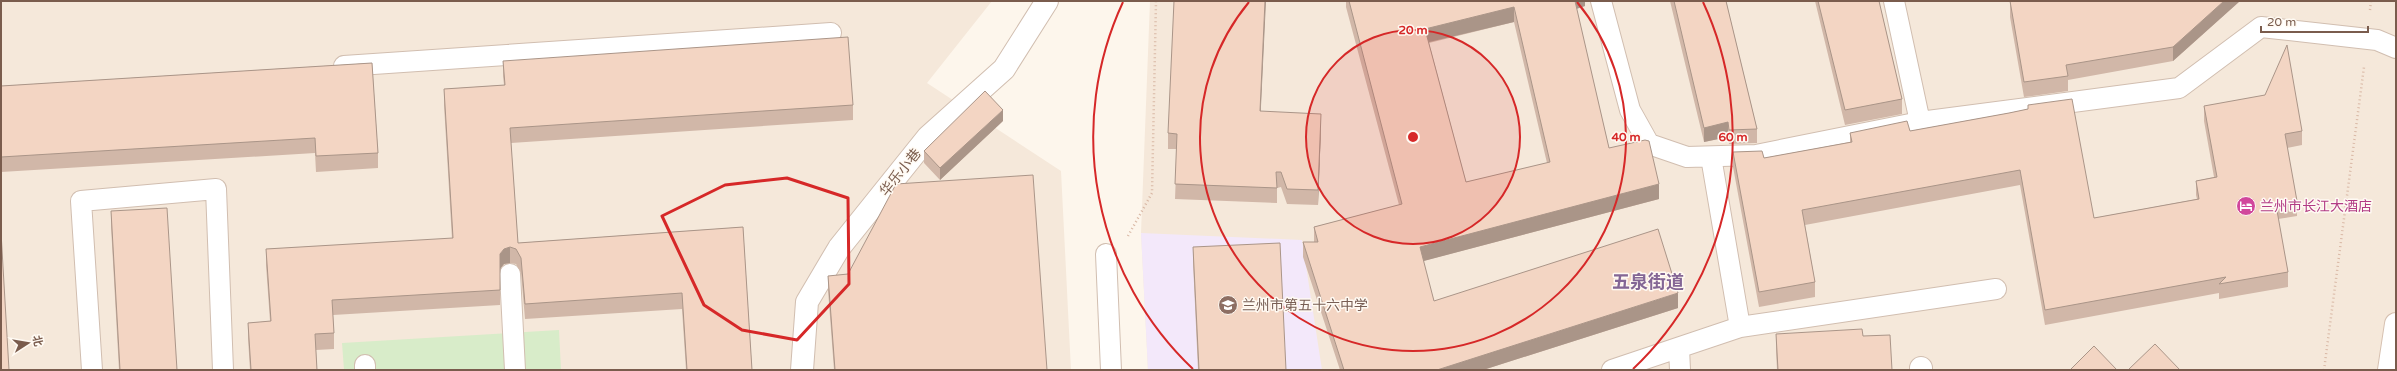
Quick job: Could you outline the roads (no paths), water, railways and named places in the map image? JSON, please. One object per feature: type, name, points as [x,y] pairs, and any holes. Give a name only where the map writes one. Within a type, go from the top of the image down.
[{"type":"street","name":"华乐小巷","points":[[802,370],[807,302],[839,248],[928,137],[1004,70],[1047,1]]},
{"type":"street","points":[[2389,370],[2396,324]]},
{"type":"lane","points":[[1601,1],[1630,110],[1649,144],[1687,157],[1756,155],[1920,122],[2179,88],[2262,27],[2377,40],[2396,48]]},
{"type":"lane","points":[[1894,1],[1920,122]]},
{"type":"lane","points":[[328,67],[831,33]]},
{"type":"lane","points":[[1711,157],[1740,327]]},
{"type":"lane","points":[[92,370],[81,201],[216,189],[223,370]]},
{"type":"lane","points":[[1106,254],[1111,370]]},
{"type":"lane","points":[[510,274],[515,370]]},
{"type":"lane","points":[[1612,370],[1740,327],[1996,288]]},
{"type":"lane","points":[[1679,348],[1680,370]]},
{"type":"place","name":"兰州市长江大酒店","points":[[2246,206]]},
{"type":"place","name":"兰州市第五十六中学","points":[[1228,305]]},
{"type":"district","name":"五泉街道","points":[[1648,282]]}]
